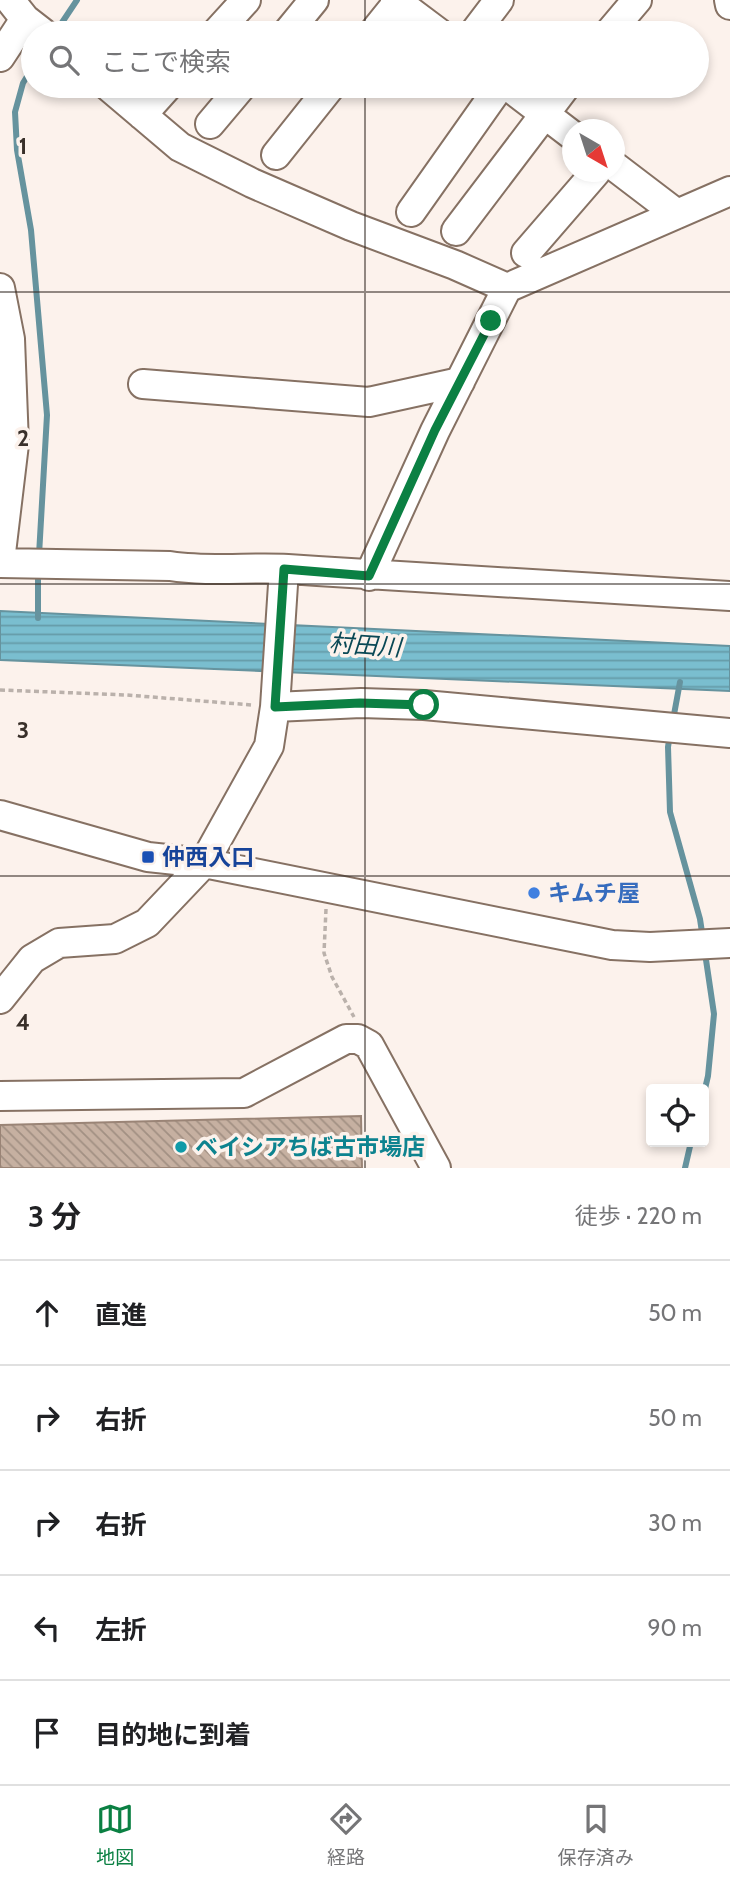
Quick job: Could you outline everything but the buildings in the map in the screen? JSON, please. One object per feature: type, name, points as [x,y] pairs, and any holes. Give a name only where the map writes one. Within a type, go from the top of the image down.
[{"type":"street","points":[[227,21],[246,0]]},
{"type":"street","points":[[296,21],[314,0]]},
{"type":"street","points":[[483,21],[499,0]]},
{"type":"street","points":[[620,21],[637,0]]},
{"type":"street","points":[[729,0],[730,5]]},
{"type":"street","points":[[382,21],[396,1],[423,21]]},
{"type":"street","points":[[0,57],[21,26]]},
{"type":"street","points":[[122,98],[180,147],[351,226],[455,265],[507,288]]},
{"type":"street","points":[[142,115],[157,98]]},
{"type":"street","points":[[210,124],[233,98]]},
{"type":"street","points":[[276,155],[321,98]]},
{"type":"street","points":[[411,212],[492,98]]},
{"type":"street","points":[[524,98],[562,127]]},
{"type":"street","points":[[456,231],[556,98]]},
{"type":"street","points":[[625,174],[677,214]]},
{"type":"street","points":[[526,253],[587,182]]},
{"type":"street","points":[[369,576],[435,430],[507,288],[730,191]]},
{"type":"street","points":[[0,288],[10,339],[14,444],[0,562],[170,566],[190,569],[284,569],[730,596]]},
{"type":"street","points":[[143,384],[369,402],[460,382]]},
{"type":"street","points":[[0,999],[32,959],[59,943],[115,939],[147,923],[204,863],[269,747],[275,707],[284,569]]},
{"type":"street","points":[[275,707],[360,703],[424,705],[730,733]]},
{"type":"street","points":[[0,815],[148,857],[204,863],[612,945],[650,947],[730,943]]},
{"type":"street","points":[[0,1096],[244,1093],[346,1040],[358,1039],[369,1045],[436,1168]]},
{"type":"path","points":[[0,690],[127,695],[275,707]]},
{"type":"path","points":[[327,888],[324,953],[332,977],[359,1025],[358,1039]]},
{"type":"water","name":"村田川","points":[[0,611],[730,646],[730,691],[0,660]]},
{"type":"waterway","points":[[63,21],[77,0]]},
{"type":"waterway","points":[[21,90],[15,112],[17,150],[31,230],[47,415],[39,555]]},
{"type":"waterway","points":[[38,570],[38,618]]},
{"type":"waterway","points":[[673,720],[680,682]]},
{"type":"waterway","points":[[670,734],[670,812],[700,919],[703,939]]},
{"type":"waterway","points":[[705,953],[714,1014],[706,1084]]},
{"type":"waterway","points":[[685,1168],[690,1147]]},
{"type":"place","name":"仲西入口","points":[[148,857]]},
{"type":"place","name":"キムチ屋","points":[[534,893]]},
{"type":"place","name":"ベイシアちば古市場店","points":[[181,1147]]},
{"type":"route","points":[[424,705],[360,703],[275,707],[284,569],[369,576],[435,430],[491,321]]}]
